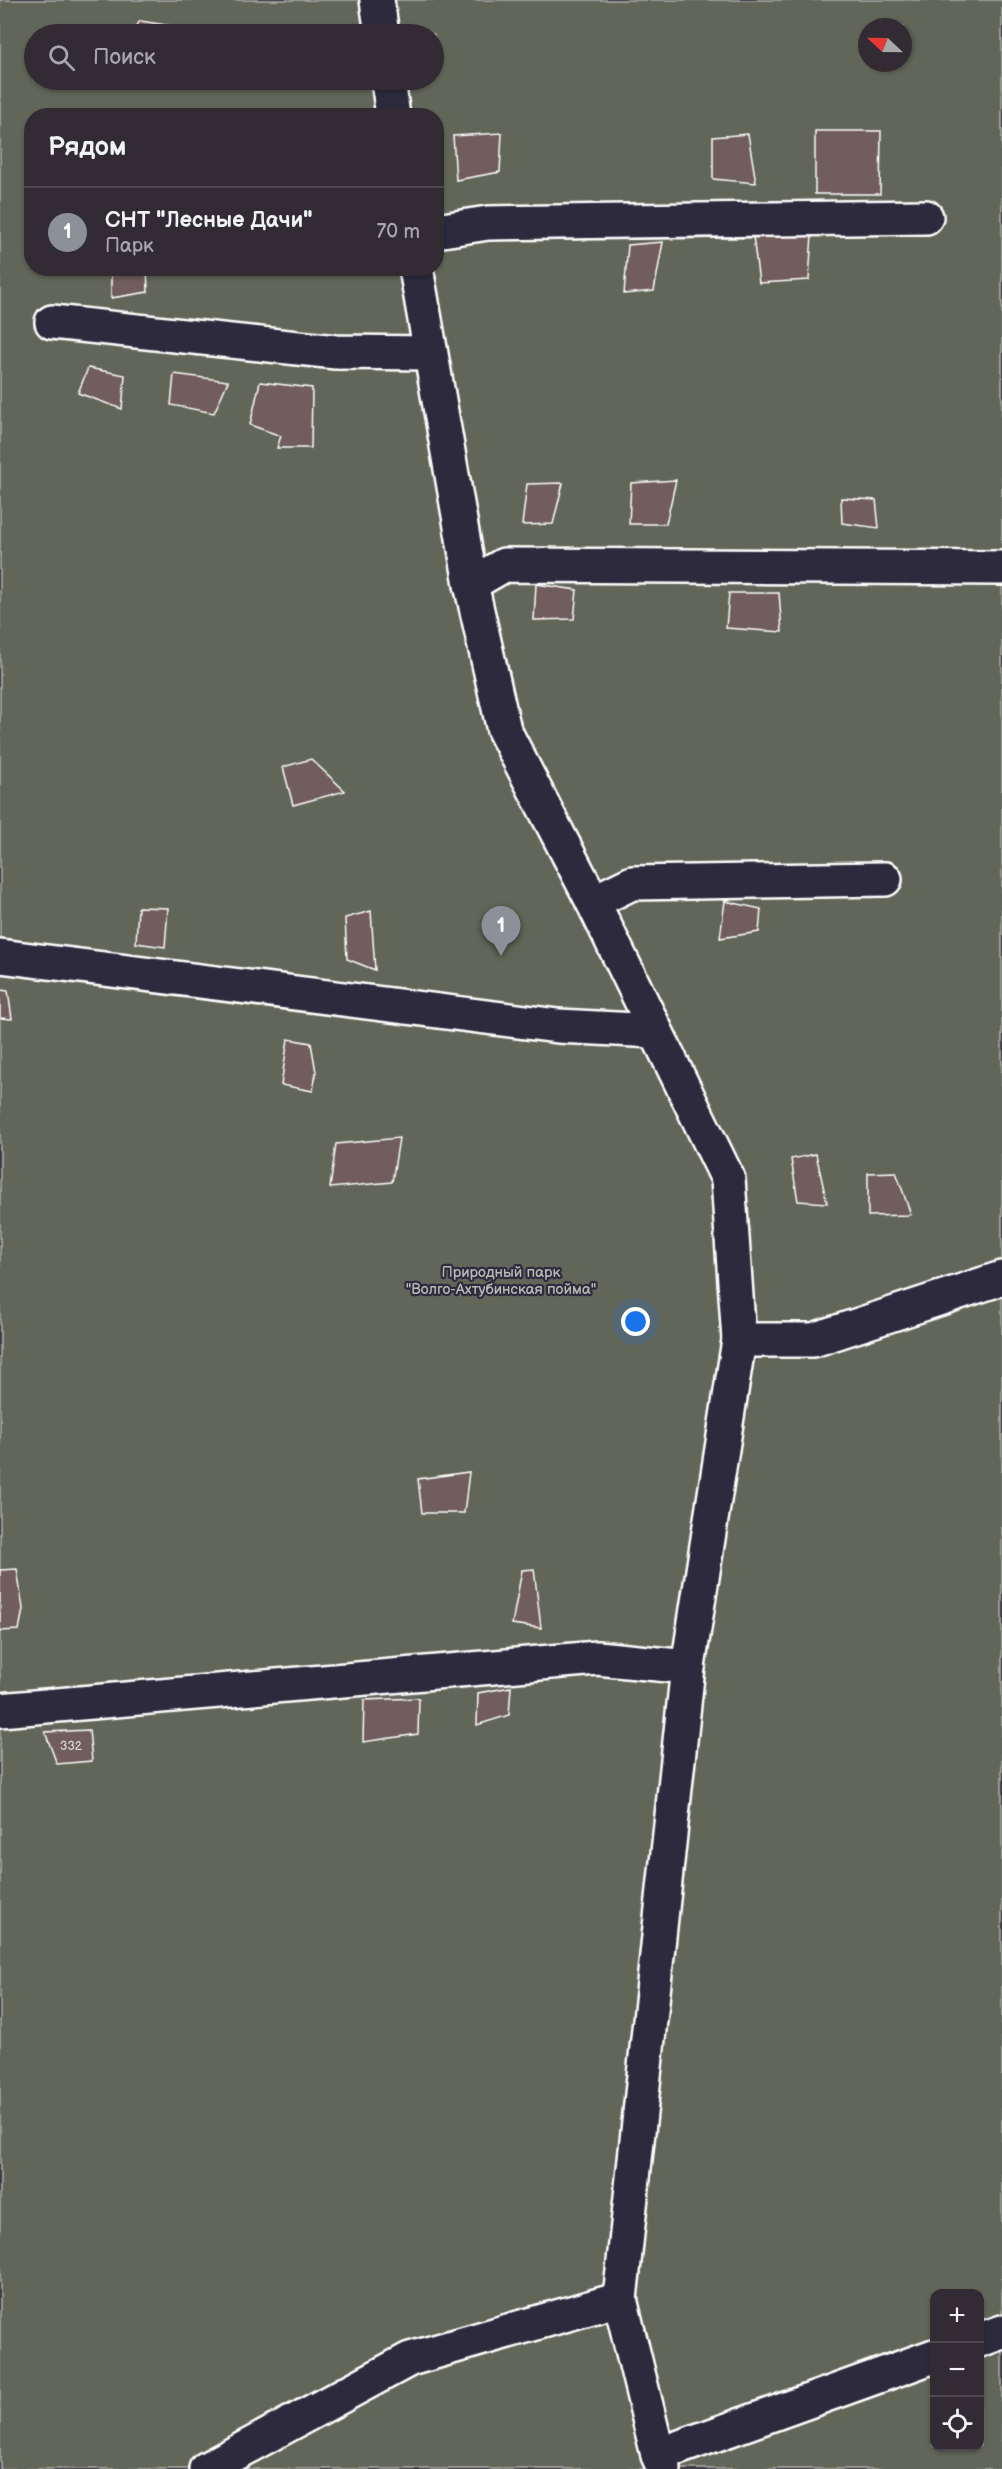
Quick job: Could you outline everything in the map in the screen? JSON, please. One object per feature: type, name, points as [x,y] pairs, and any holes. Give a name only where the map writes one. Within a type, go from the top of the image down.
[{"type":"street","points":[[377,0],[381,24]]},
{"type":"street","points":[[389,90],[392,108]]},
{"type":"street","points":[[444,230],[488,223],[926,217]]},
{"type":"street","points":[[417,276],[471,584],[504,730],[593,902],[728,1179],[739,1340],[688,1667],[620,2299],[661,2462],[930,2358]]},
{"type":"street","points":[[52,322],[336,352],[429,353]]},
{"type":"street","points":[[471,584],[504,565],[1002,568]]},
{"type":"street","points":[[593,902],[632,883],[885,879]]},
{"type":"street","points":[[0,956],[546,1024],[654,1031]]},
{"type":"street","points":[[739,1340],[813,1340],[1002,1278]]},
{"type":"street","points":[[0,1710],[597,1658],[688,1667]]},
{"type":"street","points":[[206,2469],[410,2359],[620,2299]]},
{"type":"street","points":[[984,2339],[1002,2332]]},
{"type":"green space","name":"Природный парк \"Волго-Ахтубинская пойма\"","points":[[0,0],[1002,0],[1002,2469],[0,2469]]},
{"type":"building","points":[[140,21],[159,24],[138,24]]},
{"type":"building","points":[[815,131],[881,131],[880,194],[815,194]]},
{"type":"building","points":[[502,133],[500,172],[456,180],[453,136]]},
{"type":"building","points":[[748,134],[756,183],[713,179],[713,137]]},
{"type":"building","points":[[813,218],[809,280],[759,283],[753,236]]},
{"type":"building","points":[[663,242],[654,291],[624,294],[628,245]]},
{"type":"building","points":[[111,276],[147,276],[148,292],[111,298]]},
{"type":"building","points":[[88,368],[125,375],[122,409],[78,393]]},
{"type":"building","points":[[174,374],[228,381],[214,413],[171,405]]},
{"type":"building","points":[[260,382],[312,388],[311,448],[277,448],[281,436],[250,425]]},
{"type":"building","points":[[676,480],[666,524],[629,524],[631,483]]},
{"type":"building","points":[[563,483],[553,524],[522,525],[527,484]]},
{"type":"building","points":[[841,498],[876,500],[879,528],[842,523]]},
{"type":"building","points":[[536,584],[577,590],[574,619],[534,620]]},
{"type":"building","points":[[729,593],[779,593],[782,632],[726,628]]},
{"type":"building","points":[[311,759],[345,791],[293,805],[283,767]]},
{"type":"building","points":[[725,901],[761,909],[759,932],[720,938]]},
{"type":"building","points":[[138,907],[168,908],[165,947],[136,943]]},
{"type":"building","points":[[371,911],[375,970],[347,959],[345,918]]},
{"type":"building","points":[[0,990],[8,991],[12,1019],[0,1018]]},
{"type":"building","points":[[288,1039],[311,1043],[316,1072],[313,1091],[281,1085]]},
{"type":"building","points":[[399,1138],[392,1182],[330,1188],[336,1144]]},
{"type":"building","points":[[816,1154],[827,1203],[798,1201],[791,1159]]},
{"type":"building","points":[[896,1172],[911,1215],[868,1216],[868,1173]]},
{"type":"building","points":[[469,1472],[464,1513],[422,1513],[418,1479]]},
{"type":"building","points":[[17,1569],[23,1609],[19,1630],[0,1631],[0,1570]]},
{"type":"building","points":[[534,1569],[541,1628],[512,1624],[522,1570]]},
{"type":"building","points":[[511,1687],[509,1715],[477,1725],[478,1693]]},
{"type":"building","points":[[419,1698],[418,1734],[363,1742],[364,1700]]},
{"type":"building","points":[[89,1730],[92,1761],[57,1764],[45,1732]]},
{"type":"place","name":"СНТ \"Лесные Дачи\"","points":[[501,956]]}]
